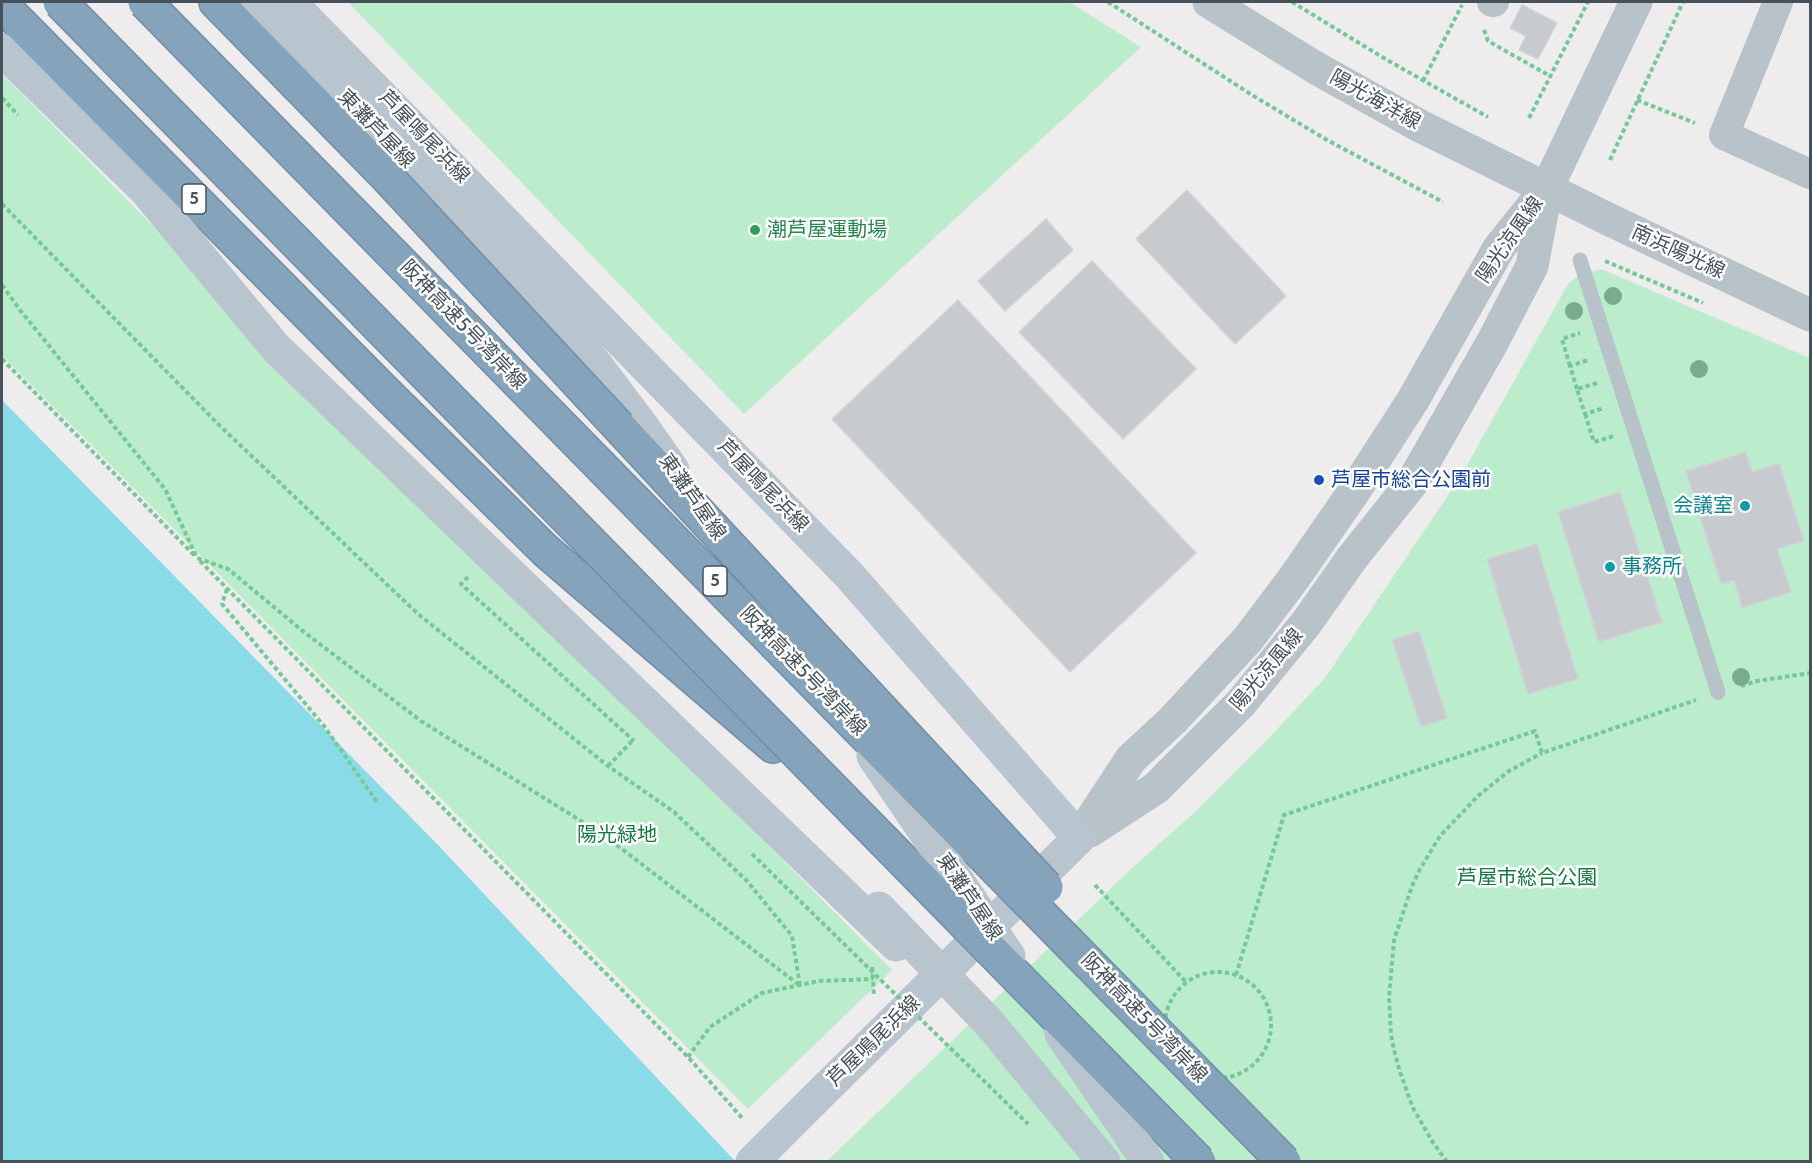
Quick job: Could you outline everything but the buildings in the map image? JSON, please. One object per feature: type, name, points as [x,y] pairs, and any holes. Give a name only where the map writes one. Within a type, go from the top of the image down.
[{"type":"highway","name":"5","points":[[60,2],[904,859],[1198,1161]]},
{"type":"highway","name":"阪神高速5号湾岸線","points":[[146,2],[1284,1161]]},
{"type":"highway","name":"5","points":[[216,2],[388,178],[1089,934],[1231,1106]]},
{"type":"highway","name":"5","points":[[2,4],[387,394],[546,551],[904,859]]},
{"type":"main road","name":"東灘芦屋線","points":[[255,2],[415,171],[526,282],[595,363],[643,427],[838,704],[1148,1161]]},
{"type":"main road","name":"芦屋鳴尾浜線","points":[[290,2],[849,575],[1079,838],[752,1161]]},
{"type":"main road","name":"芦屋鳴尾浜線","points":[[2,50],[146,191],[276,348],[934,982]]},
{"type":"main road","points":[[146,191],[879,908],[990,1024],[1104,1161]]},
{"type":"street","name":"陽光海洋線","points":[[1209,2],[1316,68],[1410,120],[1470,152],[1547,188]]},
{"type":"street","points":[[1547,188],[1636,2]]},
{"type":"street","points":[[1778,2],[1724,135],[1810,174]]},
{"type":"street","name":"陽光涼風線","points":[[1079,838],[1156,788],[1241,703],[1307,622],[1352,558],[1412,483],[1492,343],[1532,266],[1547,188]]},
{"type":"street","name":"陽光涼風線","points":[[1079,838],[1131,759],[1173,720],[1248,639],[1294,578],[1355,490],[1413,400],[1499,248],[1547,188]]},
{"type":"street","name":"南浜陽光線","points":[[1547,188],[1810,315]]},
{"type":"lane","points":[[1580,260],[1718,692]]},
{"type":"path","points":[[1108,2],[1252,95],[1346,151],[1443,202]]},
{"type":"path","points":[[1292,2],[1423,81],[1488,117]]},
{"type":"path","points":[[1423,81],[1464,2]]},
{"type":"path","points":[[1528,118],[1588,2]]},
{"type":"path","points":[[1610,160],[1683,2]]},
{"type":"path","points":[[1490,7],[1488,41],[1550,76]]},
{"type":"path","points":[[1637,100],[1724,135]]},
{"type":"path","points":[[2,204],[218,424],[418,614],[608,766],[674,812],[747,880],[792,936],[800,986]]},
{"type":"path","points":[[2,285],[165,489],[197,558],[228,569],[304,632],[421,722],[605,836],[800,986]]},
{"type":"path","points":[[1601,326],[1562,339],[1577,389],[1594,442],[1634,430]]},
{"type":"path","points":[[1570,366],[1610,353]]},
{"type":"path","points":[[2,359],[688,1057],[743,1119]]},
{"type":"path","points":[[1577,389],[1617,376]]},
{"type":"path","points":[[1585,414],[1625,401]]},
{"type":"path","points":[[473,572],[460,584],[639,745]]},
{"type":"path","points":[[228,589],[222,604],[324,726],[377,802]]},
{"type":"path","points":[[1757,681],[1810,673]]},
{"type":"path","points":[[1447,1161],[1432,1141],[1413,1108],[1400,1072],[1391,1035],[1389,997],[1394,940],[1412,886],[1440,836],[1479,795],[1509,771],[1542,753],[1718,692]]},
{"type":"path","points":[[1236,975],[1284,815],[1534,731],[1542,753]]},
{"type":"path","points":[[608,766],[633,740]]},
{"type":"path","points":[[744,846],[1029,1125]]},
{"type":"path","points":[[1095,885],[1186,982]]},
{"type":"path","points":[[1215,972],[1236,975],[1245,979],[1261,993],[1269,1012],[1270,1033],[1263,1052],[1257,1060],[1241,1072],[1221,1077],[1210,1077],[1182,1064],[1170,1047],[1165,1027],[1168,1007],[1186,982],[1215,972]]},
{"type":"path","points":[[688,1057],[710,1027],[762,993],[819,981],[873,979]]},
{"type":"green space","name":"潮芦屋運動場","points":[[348,2],[1069,2],[1141,47],[744,414]]},
{"type":"green space","name":"陽光緑地","points":[[2,74],[892,970],[748,1109],[2,355]]},
{"type":"green space","name":"芦屋市総合公園","points":[[1601,269],[1810,358],[1810,1161],[826,1162],[1132,868],[1196,811],[1325,678],[1461,476],[1568,284],[1578,276]]},
{"type":"water","points":[[2,400],[438,845],[735,1161],[2,1161]]},
{"type":"place","name":"潮芦屋運動場","points":[[755,230]]},
{"type":"place","name":"芦屋市総合公園前","points":[[1319,480]]},
{"type":"place","name":"会議室","points":[[1745,506]]},
{"type":"place","name":"事務所","points":[[1610,567]]}]
